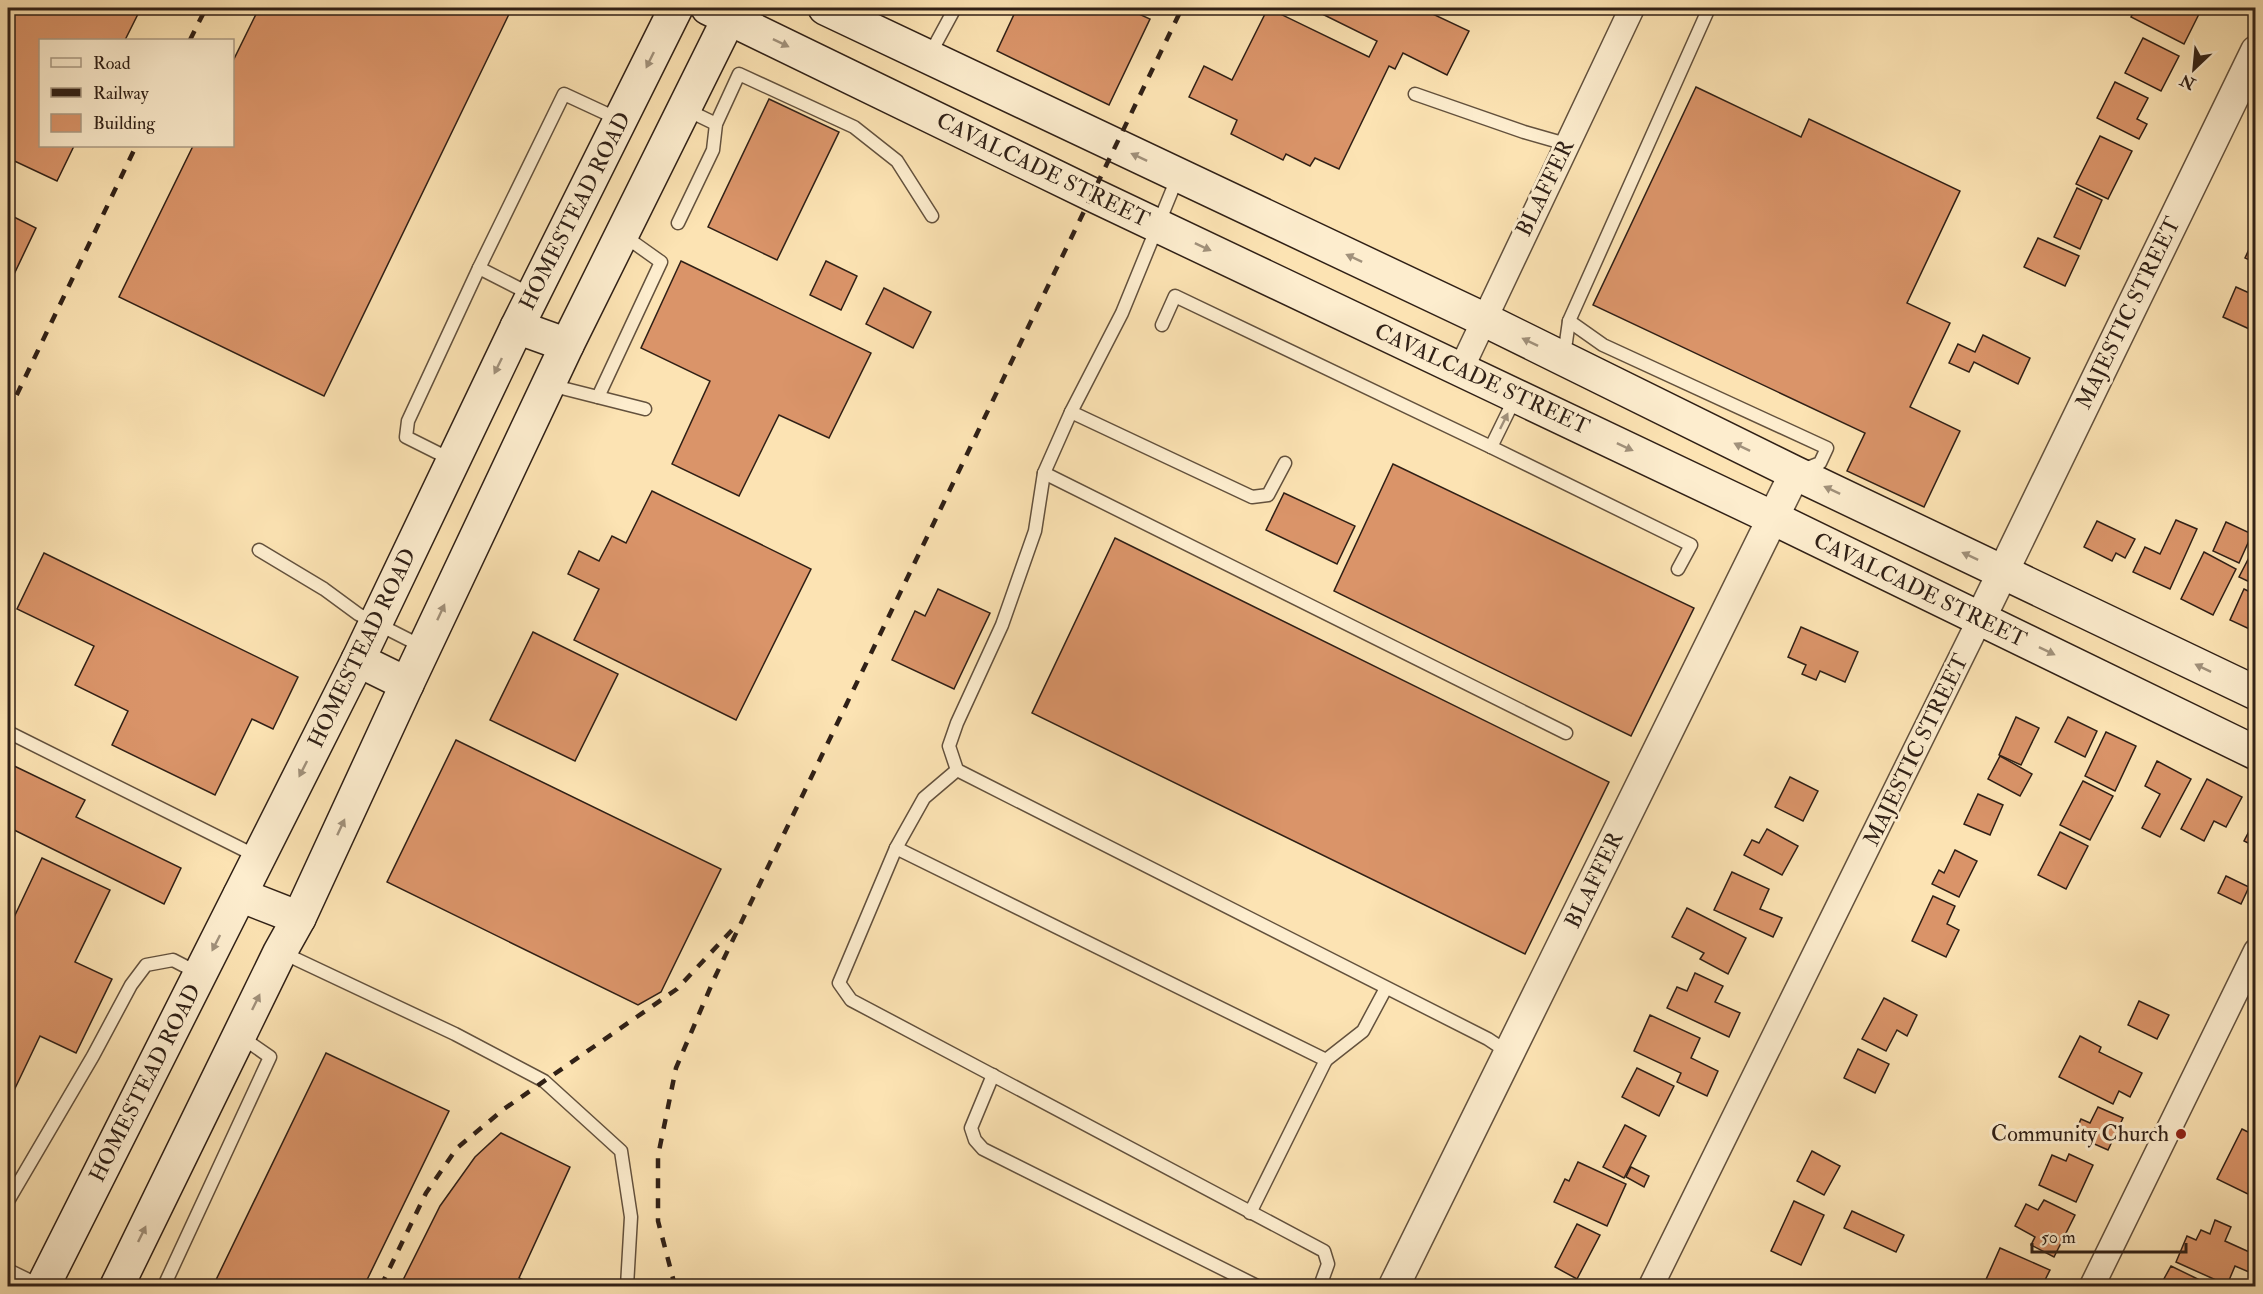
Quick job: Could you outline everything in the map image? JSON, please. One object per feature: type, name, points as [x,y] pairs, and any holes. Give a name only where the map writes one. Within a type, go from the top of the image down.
[{"type":"main road","name":"HOMESTEAD ROAD","points":[[42,1287],[358,660],[517,327],[676,8]]},
{"type":"main road","points":[[825,8],[1483,319],[1795,473],[2256,693]]},
{"type":"main road","points":[[117,1287],[239,1035],[299,918],[567,345],[684,108],[723,11]]},
{"type":"main road","name":"CAVALCADE STREET","points":[[723,11],[1157,225],[1773,518],[2256,753]]},
{"type":"main road","points":[[517,327],[567,345]]},
{"type":"main road","points":[[358,660],[407,684]]},
{"type":"main road","points":[[240,895],[299,918]]},
{"type":"street","name":"BLAFFER","points":[[1461,369],[1632,8]]},
{"type":"street","name":"MAJESTIC STREET","points":[[1651,1287],[1980,619],[2256,51]]},
{"type":"street","name":"BLAFFER","points":[[1394,1287],[1795,473]]},
{"type":"street","points":[[2092,1287],[2256,951]]},
{"type":"lane","points":[[929,57],[955,8]]},
{"type":"lane","points":[[1560,357],[1566,342],[1569,321],[1709,8]]},
{"type":"lane","points":[[678,224],[713,150],[716,124],[739,74],[854,127],[897,161],[932,216]]},
{"type":"lane","points":[[453,460],[406,437],[408,420],[564,94],[620,120]]},
{"type":"lane","points":[[1415,94],[1524,132],[1566,144]]},
{"type":"lane","points":[[684,108],[716,124]]},
{"type":"lane","points":[[1179,175],[1122,313],[1071,412],[1044,473],[1035,531],[1002,625],[957,723],[949,746],[957,770],[1488,1040],[1509,1053]]},
{"type":"lane","points":[[597,397],[662,262],[622,234]]},
{"type":"lane","points":[[479,268],[533,296]]},
{"type":"lane","points":[[1162,325],[1175,296],[1691,545],[1678,569]]},
{"type":"lane","points":[[1569,321],[1603,345],[1827,448],[1820,463],[1795,473]]},
{"type":"lane","points":[[549,384],[645,409]]},
{"type":"lane","points":[[1491,447],[1516,395]]},
{"type":"lane","points":[[1071,412],[1252,497],[1268,495],[1285,463]]},
{"type":"lane","points":[[1044,473],[1566,733]]},
{"type":"lane","points":[[259,550],[324,589],[375,624],[424,648]]},
{"type":"lane","points":[[8,732],[259,857]]},
{"type":"lane","points":[[957,770],[924,798],[896,848],[839,983],[851,1000],[1324,1251],[1328,1264],[1320,1287]]},
{"type":"lane","points":[[896,848],[1326,1060]]},
{"type":"lane","points":[[280,952],[455,1034],[544,1081],[621,1152],[631,1216],[627,1287]]},
{"type":"lane","points":[[8,1201],[93,1056],[131,985],[146,965],[172,960],[200,974]]},
{"type":"lane","points":[[1250,1213],[1326,1060],[1363,1031],[1386,988]]},
{"type":"lane","points":[[164,1287],[270,1058],[239,1035]]},
{"type":"lane","points":[[993,1075],[971,1128],[975,1140],[983,1149],[1257,1287]]},
{"type":"lane","points":[[8,1270],[42,1287]]},
{"type":"building","points":[[8,8],[141,8],[126,39],[39,39],[39,147],[74,147],[57,181],[8,158]]},
{"type":"building","points":[[259,8],[512,8],[324,396],[119,297],[193,147],[234,147],[234,59]]},
{"type":"building","points":[[1017,8],[1126,8],[1150,19],[1109,105],[997,51]]},
{"type":"building","points":[[1268,8],[1369,57],[1377,41],[1310,8],[1420,8],[1469,31],[1447,75],[1403,53],[1395,69],[1389,66],[1339,169],[1315,158],[1310,166],[1286,154],[1283,160],[1231,134],[1237,120],[1189,97],[1204,66],[1232,80]]},
{"type":"building","points":[[2136,8],[2202,8],[2184,44],[2131,17]]},
{"type":"building","points":[[2143,38],[2179,56],[2161,91],[2125,73]]},
{"type":"building","points":[[2115,82],[2148,98],[2137,119],[2147,124],[2139,139],[2097,118]]},
{"type":"building","points":[[1696,87],[1801,137],[1809,119],[1960,191],[1907,303],[1950,323],[1910,407],[1960,431],[1924,507],[1847,471],[1865,433],[1593,305]]},
{"type":"building","points":[[769,99],[839,132],[777,260],[708,227]]},
{"type":"building","points":[[2100,136],[2132,151],[2108,199],[2076,184]]},
{"type":"building","points":[[2077,188],[2102,200],[2080,249],[2054,237]]},
{"type":"building","points":[[8,214],[36,228],[8,287]]},
{"type":"building","points":[[2256,234],[2256,263],[2245,258]]},
{"type":"building","points":[[2038,238],[2079,256],[2065,286],[2024,267]]},
{"type":"building","points":[[681,261],[871,353],[829,438],[779,415],[739,496],[672,464],[710,381],[641,348]]},
{"type":"building","points":[[826,261],[857,276],[841,310],[810,295]]},
{"type":"building","points":[[2236,287],[2256,296],[2256,332],[2223,317]]},
{"type":"building","points":[[884,288],[931,312],[913,348],[866,324]]},
{"type":"building","points":[[1983,335],[2030,358],[2018,384],[1974,362],[1969,372],[1949,363],[1958,344],[1975,352]]},
{"type":"building","points":[[1393,464],[1694,608],[1631,736],[1334,591]]},
{"type":"building","points":[[652,491],[811,569],[736,720],[574,640],[599,589],[568,574],[579,551],[599,561],[612,536],[626,543]]},
{"type":"building","points":[[1284,493],[1355,526],[1337,564],[1266,530]]},
{"type":"building","points":[[2176,520],[2197,529],[2170,589],[2133,572],[2145,547],[2160,554]]},
{"type":"building","points":[[2097,521],[2135,539],[2125,558],[2116,553],[2112,561],[2084,547]]},
{"type":"building","points":[[2226,522],[2252,534],[2239,563],[2213,551]]},
{"type":"building","points":[[1115,538],[1609,782],[1525,954],[1032,713]]},
{"type":"building","points":[[2256,544],[2256,585],[2239,577]]},
{"type":"building","points":[[2204,552],[2236,569],[2213,615],[2181,599]]},
{"type":"building","points":[[44,553],[298,677],[273,729],[252,719],[215,795],[112,745],[128,711],[75,685],[94,646],[17,609]]},
{"type":"building","points":[[938,589],[990,613],[954,689],[892,660],[915,611],[925,616]]},
{"type":"building","points":[[2244,589],[2256,595],[2256,632],[2230,620]]},
{"type":"building","points":[[1801,627],[1858,652],[1845,682],[1820,671],[1816,680],[1802,674],[1806,665],[1788,657]]},
{"type":"building","points":[[533,632],[618,674],[575,761],[490,720]]},
{"type":"building","points":[[2016,717],[2039,728],[2021,765],[1999,755]]},
{"type":"building","points":[[2068,717],[2097,731],[2085,757],[2055,742]]},
{"type":"building","points":[[2106,732],[2136,746],[2115,791],[2085,776]]},
{"type":"building","points":[[456,740],[721,869],[661,992],[638,1005],[387,882]]},
{"type":"building","points":[[2000,756],[2032,774],[2020,796],[1988,779]]},
{"type":"building","points":[[2157,761],[2191,779],[2160,837],[2142,828],[2160,794],[2145,786]]},
{"type":"building","points":[[8,763],[85,800],[76,817],[181,868],[164,904],[8,827]]},
{"type":"building","points":[[1790,777],[1818,791],[1803,821],[1775,807]]},
{"type":"building","points":[[2207,779],[2242,797],[2226,827],[2214,821],[2204,841],[2181,829]]},
{"type":"building","points":[[2083,781],[2113,796],[2090,840],[2060,825]]},
{"type":"building","points":[[1978,794],[2003,805],[1990,835],[1964,824]]},
{"type":"building","points":[[2256,818],[2256,847],[2244,841]]},
{"type":"building","points":[[1767,829],[1798,846],[1782,875],[1744,855],[1752,840],[1759,843]]},
{"type":"building","points":[[2060,832],[2088,846],[2066,889],[2038,875]]},
{"type":"building","points":[[1955,850],[1977,861],[1959,897],[1932,884],[1939,870],[1944,873]]},
{"type":"building","points":[[42,858],[110,890],[75,962],[112,979],[76,1053],[40,1036],[8,1103],[8,930]]},
{"type":"building","points":[[1732,872],[1769,889],[1760,909],[1782,918],[1773,937],[1714,910]]},
{"type":"building","points":[[2226,876],[2249,887],[2241,904],[2218,893]]},
{"type":"building","points":[[1933,896],[1955,906],[1947,924],[1959,930],[1946,957],[1912,941]]},
{"type":"building","points":[[1687,908],[1746,938],[1728,974],[1700,959],[1704,953],[1672,937]]},
{"type":"building","points":[[1695,973],[1723,986],[1715,1002],[1740,1013],[1729,1037],[1667,1008],[1677,987],[1687,991]]},
{"type":"building","points":[[1884,998],[1917,1015],[1907,1036],[1897,1030],[1886,1051],[1862,1039]]},
{"type":"building","points":[[2139,1001],[2169,1015],[2157,1039],[2128,1025]]},
{"type":"building","points":[[1650,1015],[1700,1038],[1691,1058],[1718,1071],[1707,1096],[1677,1082],[1681,1073],[1634,1051]]},
{"type":"building","points":[[2080,1036],[2101,1047],[2099,1052],[2142,1073],[2130,1097],[2119,1091],[2113,1104],[2059,1077]]},
{"type":"building","points":[[1858,1049],[1889,1064],[1875,1093],[1844,1078]]},
{"type":"building","points":[[326,1053],[449,1111],[364,1286],[213,1286]]},
{"type":"building","points":[[1637,1068],[1674,1086],[1659,1116],[1622,1097]]},
{"type":"building","points":[[2098,1107],[2123,1118],[2108,1150],[2074,1135],[2081,1119],[2090,1123]]},
{"type":"building","points":[[1625,1125],[1646,1136],[1624,1178],[1603,1167]]},
{"type":"building","points":[[2242,1129],[2256,1136],[2256,1189],[2252,1196],[2217,1179]]},
{"type":"building","points":[[501,1133],[570,1167],[519,1278],[536,1286],[400,1286],[440,1206],[475,1157]]},
{"type":"building","points":[[1812,1151],[1840,1166],[1824,1195],[1797,1181]]},
{"type":"building","points":[[2069,1154],[2093,1165],[2076,1202],[2039,1185],[2052,1155],[2066,1161]]},
{"type":"building","points":[[1578,1162],[1626,1184],[1607,1226],[1554,1202],[1565,1179],[1569,1181]]},
{"type":"building","points":[[1631,1167],[1649,1176],[1644,1187],[1626,1177]]},
{"type":"building","points":[[2044,1200],[2075,1215],[2054,1257],[2031,1245],[2035,1237],[2015,1226],[2026,1204],[2038,1210]]},
{"type":"building","points":[[1794,1201],[1824,1215],[1801,1265],[1771,1251]]},
{"type":"building","points":[[1852,1211],[1904,1235],[1896,1252],[1844,1228]]},
{"type":"building","points":[[2215,1220],[2231,1227],[2225,1241],[2256,1255],[2256,1275],[2235,1266],[2227,1285],[2176,1262],[2187,1236],[2196,1240],[2201,1230],[2210,1234]]},
{"type":"building","points":[[1577,1224],[1600,1235],[1577,1279],[1555,1267]]},
{"type":"building","points":[[2000,1248],[2050,1270],[2042,1286],[1988,1286],[1984,1284]]},
{"type":"building","points":[[2171,1266],[2212,1286],[2160,1286]]},
{"type":"railway","points":[[190,39],[206,8]]},
{"type":"railway","points":[[675,1286],[658,1221],[658,1156],[676,1068],[714,979],[1182,8]]},
{"type":"railway","points":[[8,413],[136,147]]},
{"type":"railway","points":[[381,1286],[426,1193],[457,1148],[504,1109],[677,989],[732,930]]},
{"type":"place","name":"Community Church","points":[[2181,1134]]}]
